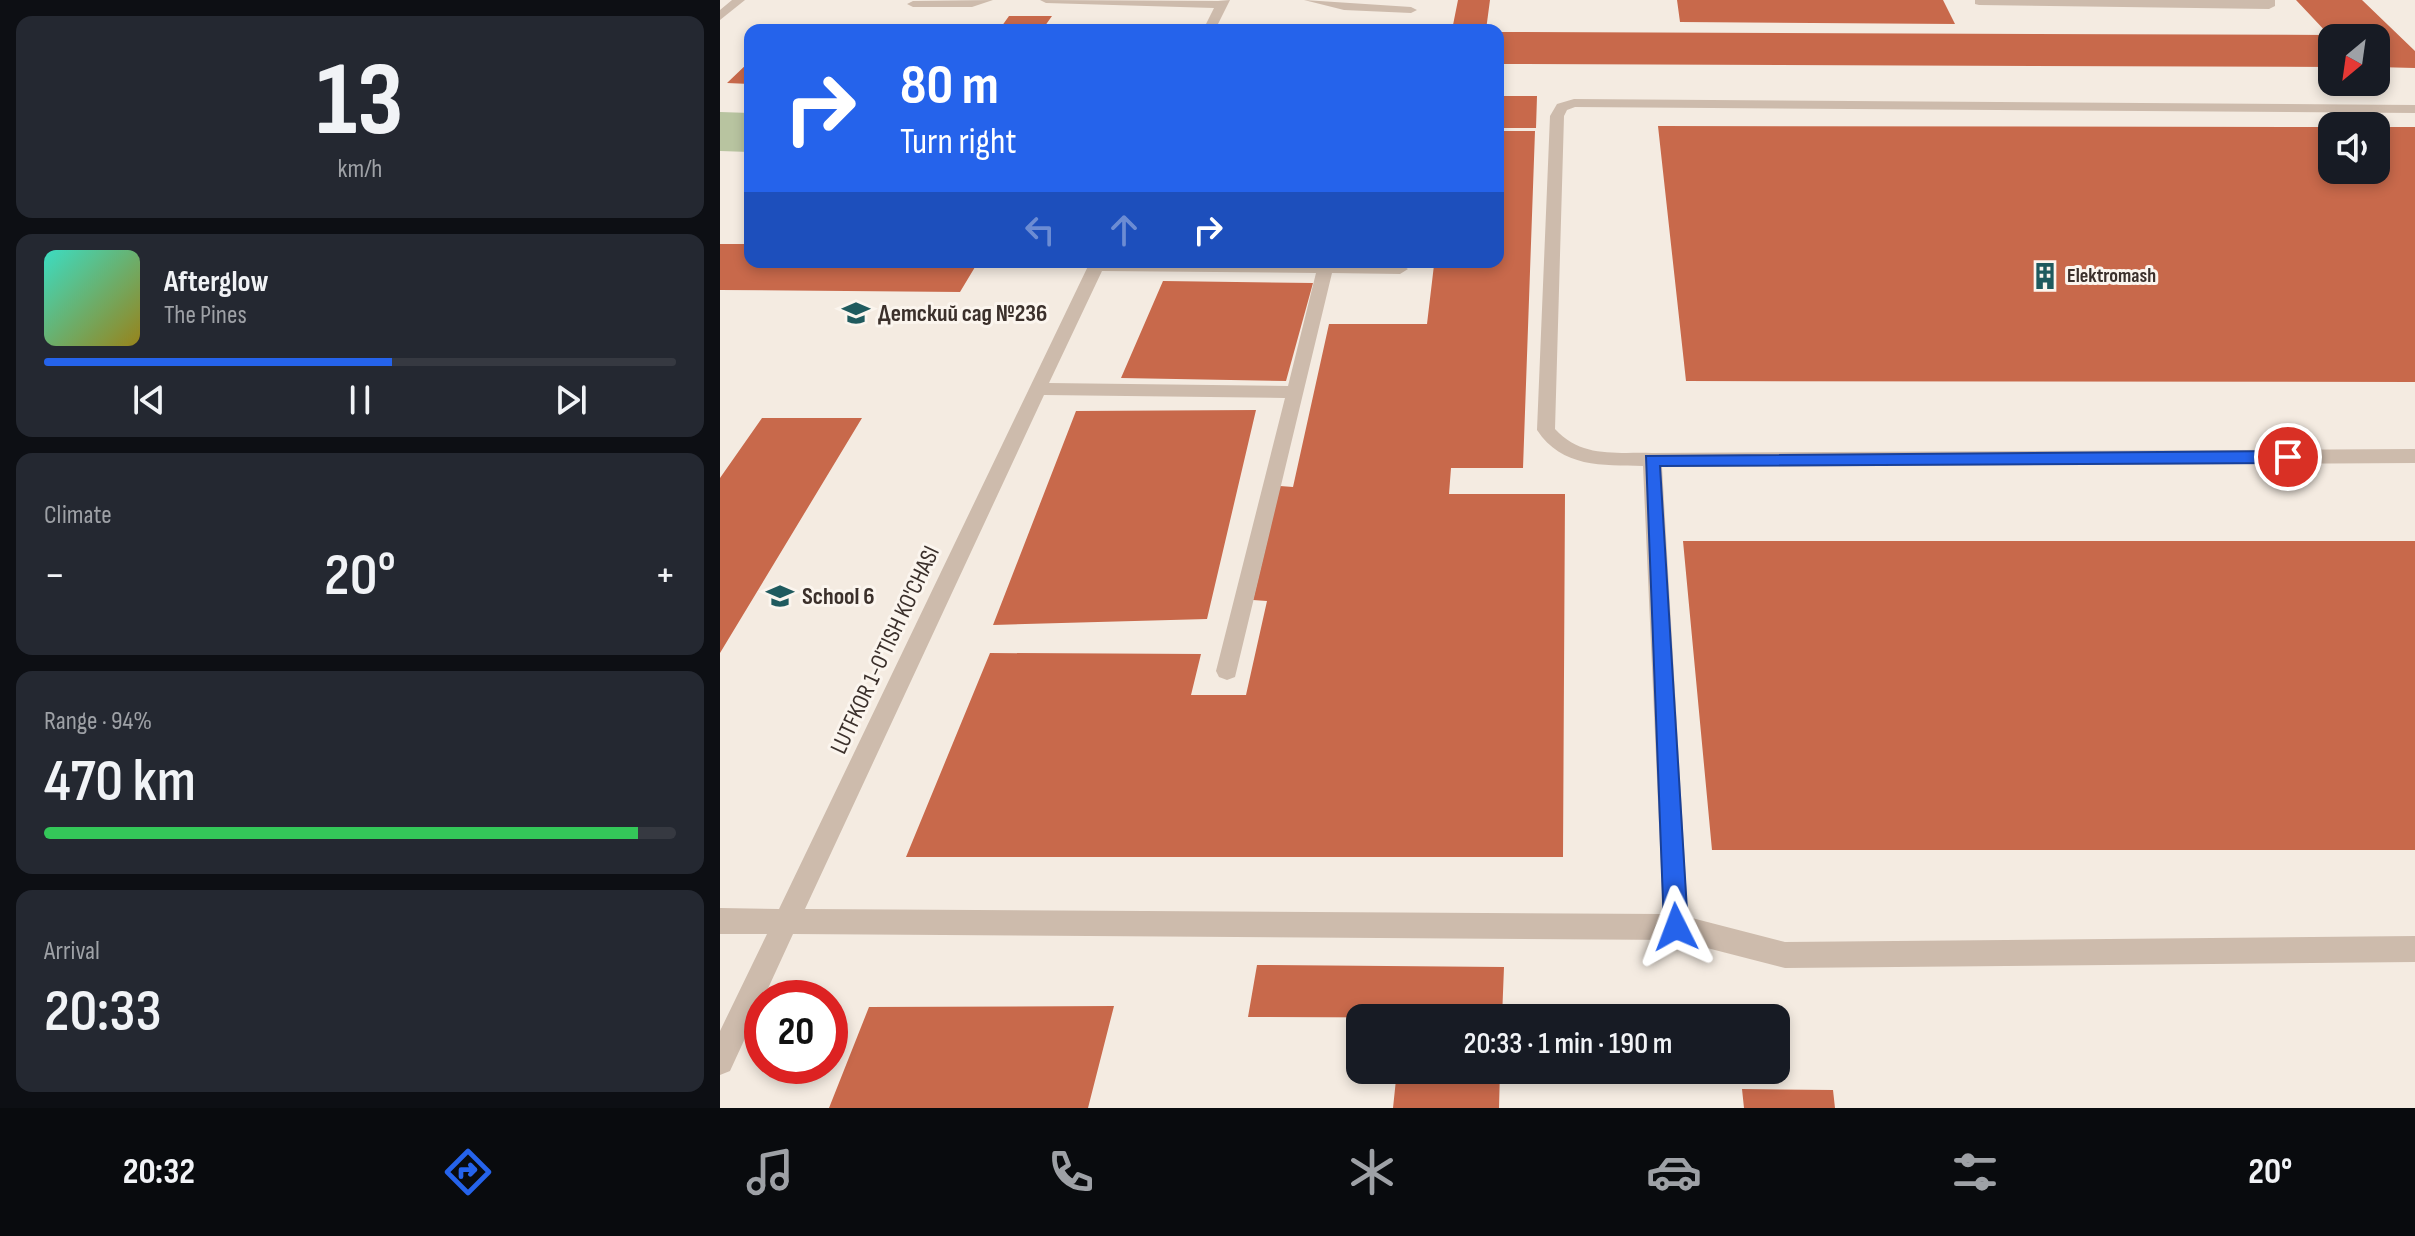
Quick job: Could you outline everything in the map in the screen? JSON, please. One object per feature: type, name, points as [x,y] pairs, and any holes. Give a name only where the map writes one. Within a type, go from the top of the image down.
[{"type":"street","points":[[720,16],[739,0]]},
{"type":"street","points":[[913,4],[972,4],[987,0]]},
{"type":"street","points":[[1046,0],[1222,2],[1212,24]]},
{"type":"street","points":[[1310,0],[1344,7],[1411,10]]},
{"type":"street","points":[[1979,2],[2269,6],[2269,0]]},
{"type":"street","points":[[2415,109],[1590,102],[1562,107],[1557,116],[1546,430],[1563,449],[1597,458],[1652,460],[2415,456]]},
{"type":"street","name":"LUTFKOR 1-O'TISH KO'CHASI","points":[[720,1061],[1095,268]]},
{"type":"street","points":[[1227,671],[1325,268],[1400,269]]},
{"type":"street","points":[[1037,389],[1294,392]]},
{"type":"street","points":[[1652,460],[1676,927]]},
{"type":"street","points":[[720,921],[1676,927],[1785,955],[2415,949]]},
{"type":"green space","points":[[720,112],[744,113],[744,152],[720,151]]},
{"type":"building","points":[[1458,0],[1490,0],[1487,24],[1453,24]]},
{"type":"building","points":[[1677,0],[1943,0],[1955,24],[1680,22]]},
{"type":"building","points":[[2296,0],[2362,0],[2387,24],[2319,24]]},
{"type":"building","points":[[1009,16],[1052,16],[1046,24],[1003,24]]},
{"type":"building","points":[[2390,27],[2415,51],[2415,68],[2390,67]]},
{"type":"building","points":[[1504,32],[2318,35],[2318,67],[1504,64]]},
{"type":"building","points":[[744,67],[744,84],[727,83]]},
{"type":"building","points":[[1504,96],[1537,96],[1536,128],[1504,128]]},
{"type":"building","name":"Elektromash","points":[[1658,126],[2318,127],[2318,184],[2390,184],[2390,127],[2415,127],[2415,382],[1686,381]]},
{"type":"building","points":[[1504,131],[1535,131],[1523,468],[1451,468],[1449,494],[1565,494],[1563,857],[906,857],[990,653],[1201,654],[1191,695],[1246,695],[1267,601],[1253,600],[1280,486],[1293,487],[1329,324],[1427,324],[1434,268],[1504,268]]},
{"type":"building","points":[[720,244],[744,244],[744,268],[974,268],[960,292],[720,290]]},
{"type":"building","points":[[1163,281],[1313,283],[1286,381],[1121,378]]},
{"type":"building","points":[[1256,410],[1207,619],[993,625],[1076,411]]},
{"type":"building","points":[[762,418],[862,418],[720,653],[720,478]]},
{"type":"building","points":[[1683,541],[2415,541],[2415,850],[1712,850]]},
{"type":"building","points":[[1257,965],[1504,967],[1503,1004],[1346,1004],[1346,1017],[1248,1017]]},
{"type":"building","points":[[1114,1006],[1088,1108],[829,1108],[839,1084],[848,1084],[848,1060],[869,1007]]},
{"type":"building","points":[[1396,1084],[1500,1084],[1499,1108],[1393,1108]]},
{"type":"building","points":[[1742,1089],[1833,1090],[1835,1108],[1744,1108]]},
{"type":"place","name":"Elektromash","points":[[2045,276]]},
{"type":"place","name":"Детский сад №236","points":[[856,313]]},
{"type":"place","name":"School 6","points":[[780,596]]},
{"type":"route","points":[[1676,927],[1652,460],[2288,457]]}]
